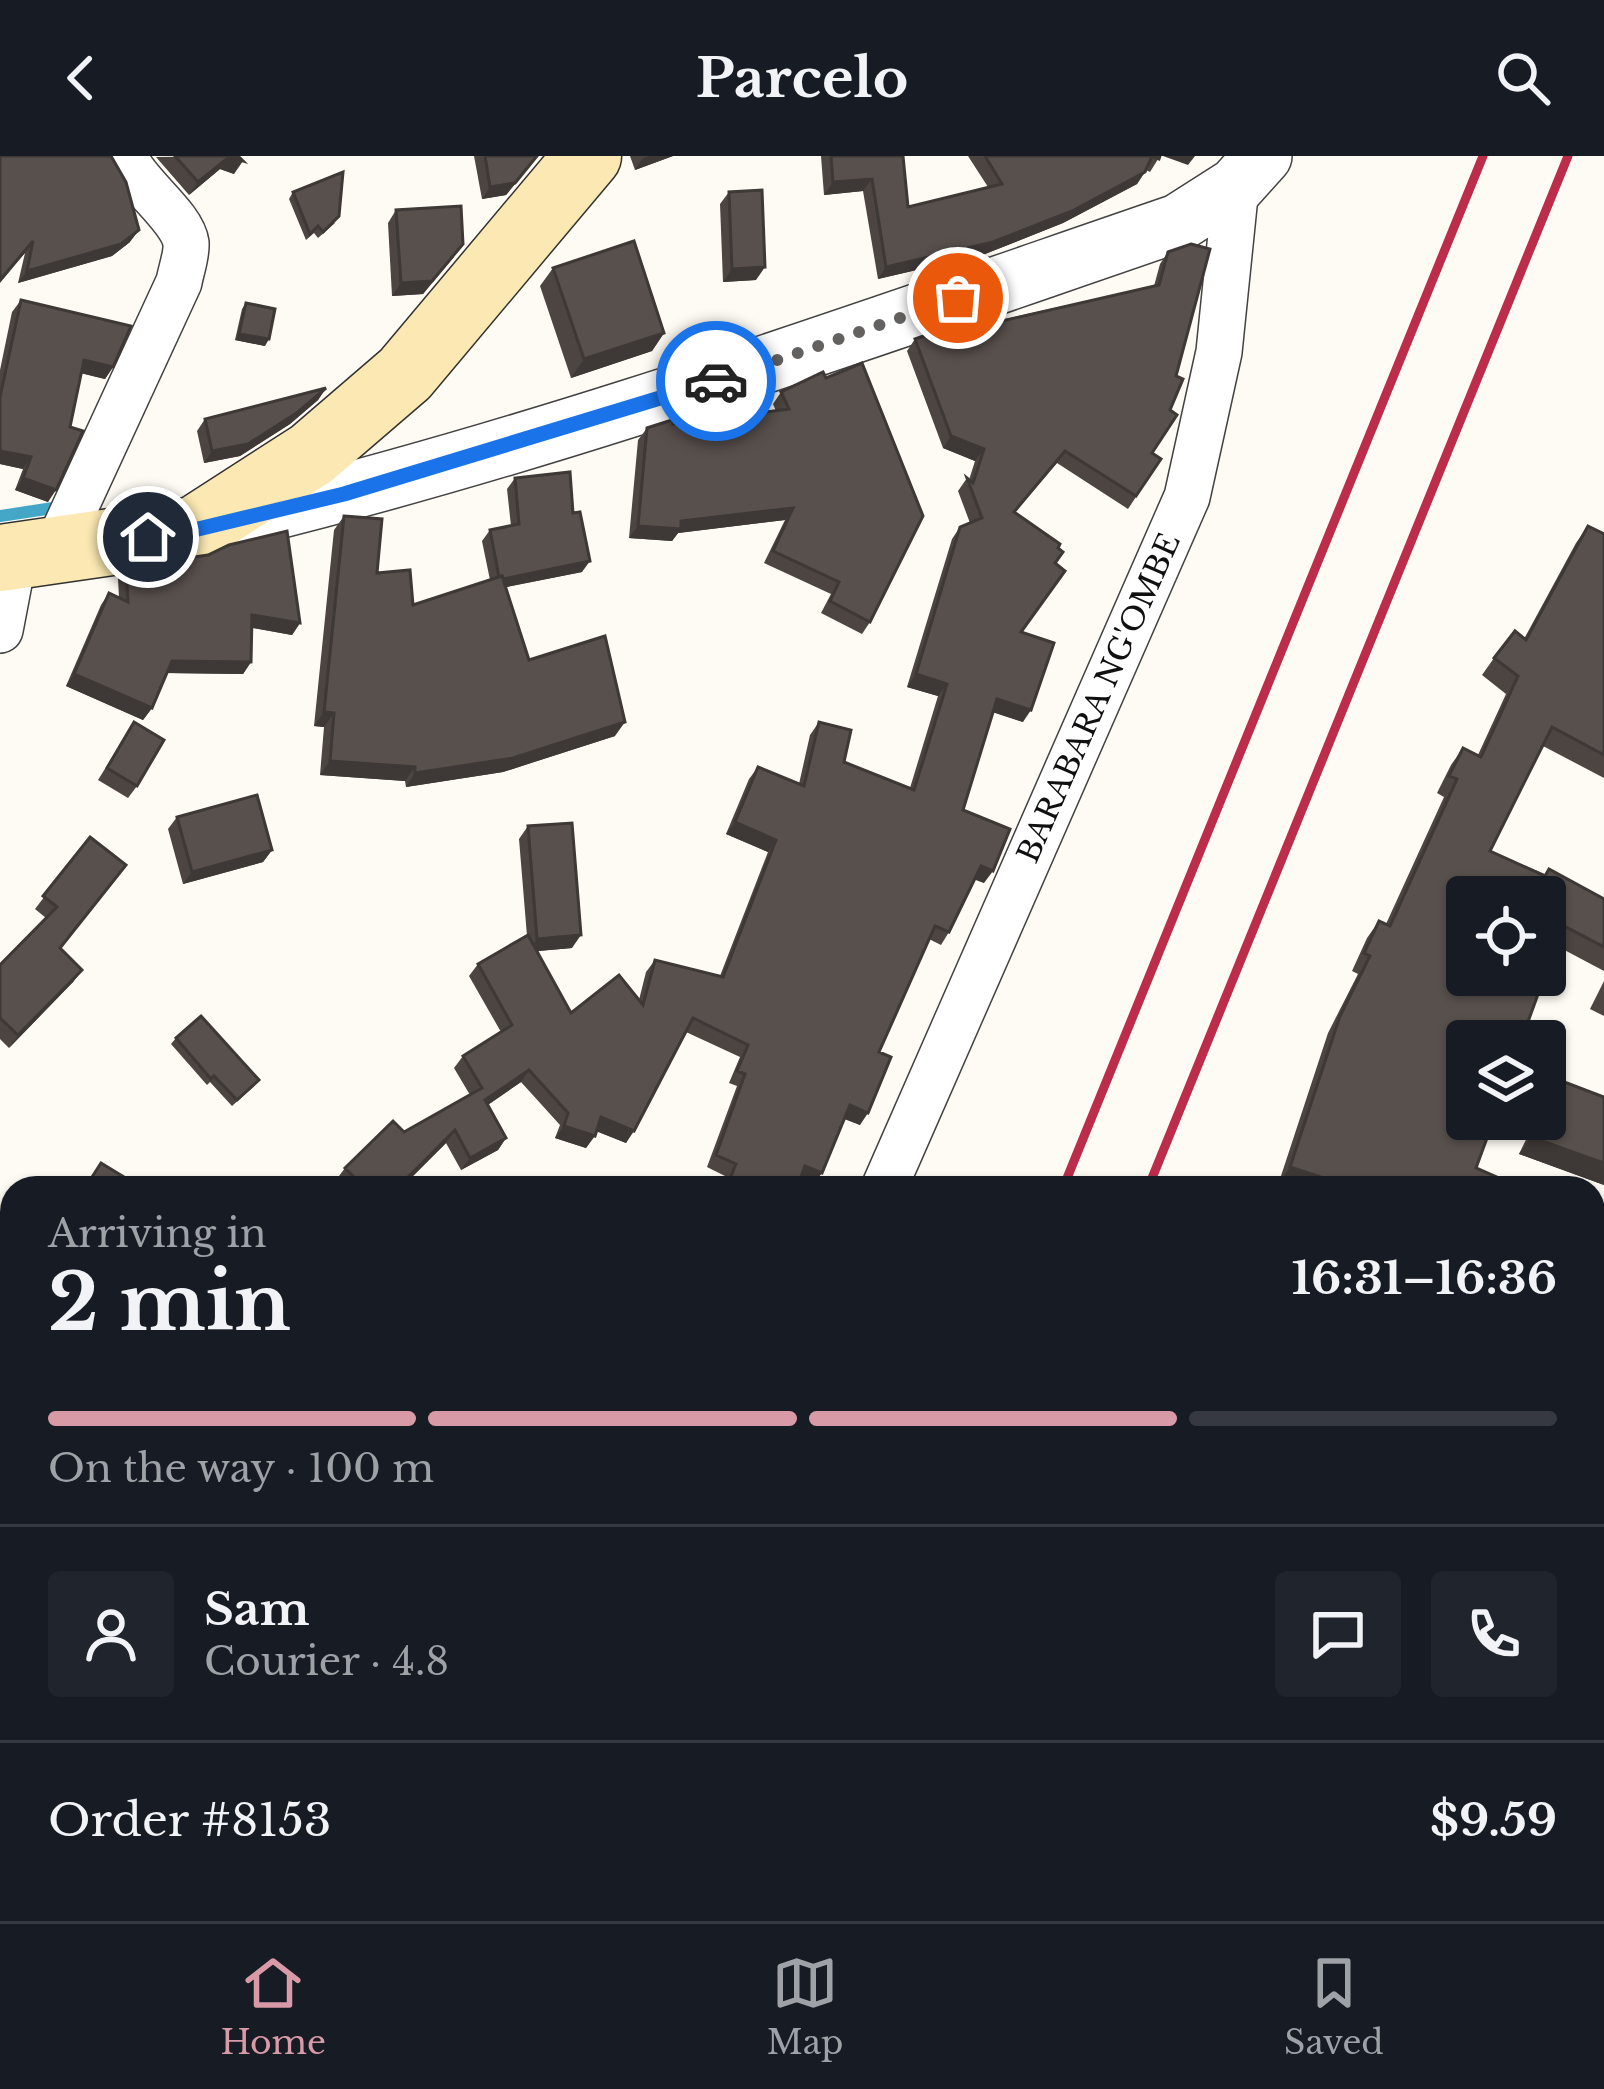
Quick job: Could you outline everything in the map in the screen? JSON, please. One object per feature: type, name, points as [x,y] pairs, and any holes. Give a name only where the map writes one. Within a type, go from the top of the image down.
[{"type":"main road","points":[[23,555],[194,530],[312,454],[405,374],[588,156]]},
{"type":"street","points":[[0,629],[23,555],[163,318],[178,281],[187,246],[181,230],[131,173],[124,156]]},
{"type":"street","points":[[194,530],[344,494],[695,388],[1178,223],[1249,171]]},
{"type":"street","name":"BARABARA NG'OMBE","points":[[889,1176],[1186,496],[1219,352],[1249,171]]},
{"type":"building","points":[[0,156],[111,156],[126,182],[139,230],[121,244],[27,271],[33,241],[0,280]]},
{"type":"building","points":[[175,156],[238,156],[243,161],[229,157],[198,182]]},
{"type":"building","points":[[485,156],[537,156],[515,183],[490,187]]},
{"type":"building","points":[[831,156],[903,156],[908,207],[1002,184],[985,156],[1152,156],[1145,172],[1072,211],[993,242],[886,267],[872,179],[833,182]]},
{"type":"building","points":[[343,172],[339,216],[323,232],[318,226],[310,234],[293,192]]},
{"type":"building","points":[[762,190],[765,267],[732,269],[729,192]]},
{"type":"building","points":[[461,206],[463,244],[432,281],[401,283],[396,210]]},
{"type":"building","points":[[634,241],[664,333],[584,359],[553,268]]},
{"type":"building","points":[[1191,244],[1210,249],[1176,376],[1183,379],[1170,410],[1177,415],[1152,453],[1161,459],[1136,496],[1065,451],[1014,512],[1060,544],[1063,552],[1055,563],[1065,571],[1021,632],[1054,643],[1031,710],[997,699],[963,810],[1010,829],[993,871],[981,866],[949,932],[935,926],[879,1052],[891,1057],[868,1113],[850,1105],[822,1173],[805,1166],[801,1176],[731,1176],[736,1164],[716,1155],[745,1074],[737,1071],[748,1045],[693,1018],[634,1131],[601,1117],[595,1136],[564,1126],[568,1113],[529,1070],[485,1100],[506,1138],[470,1158],[455,1130],[409,1176],[353,1176],[345,1168],[393,1121],[404,1132],[482,1088],[463,1056],[512,1025],[478,964],[528,935],[571,1013],[619,975],[643,1005],[655,960],[723,977],[776,840],[735,822],[758,767],[804,786],[819,722],[851,730],[844,762],[914,790],[947,684],[916,674],[960,527],[982,518],[967,478],[973,483],[984,449],[951,436],[915,339],[964,322],[967,329],[1159,285],[1168,252]]},
{"type":"building","points":[[21,300],[131,326],[113,367],[84,360],[70,427],[83,431],[56,490],[23,478],[31,457],[0,451],[0,397]]},
{"type":"building","points":[[246,303],[275,309],[269,339],[239,334]]},
{"type":"building","points":[[862,363],[923,516],[870,622],[830,601],[839,582],[773,551],[793,508],[681,521],[681,529],[638,526],[647,428],[672,420],[673,424],[789,409],[781,392],[823,372],[826,378]]},
{"type":"building","points":[[326,388],[248,444],[212,451],[205,419]]},
{"type":"building","points":[[570,472],[573,513],[580,512],[590,561],[499,577],[490,530],[519,524],[515,478]]},
{"type":"building","points":[[344,516],[382,519],[377,573],[410,570],[413,605],[502,576],[529,660],[605,636],[625,722],[513,758],[415,773],[415,767],[330,761],[334,713],[324,712]]},
{"type":"building","points":[[1588,526],[1604,534],[1604,755],[1552,727],[1490,851],[1545,876],[1446,876],[1446,996],[1537,996],[1529,1020],[1446,1020],[1446,1140],[1486,1140],[1476,1168],[1494,1176],[1318,1176],[1290,1167],[1340,1016],[1370,956],[1364,953],[1379,921],[1390,926],[1457,779],[1449,776],[1463,748],[1481,757],[1518,676],[1494,658],[1515,631],[1526,640]]},
{"type":"building","points":[[287,531],[300,623],[252,615],[251,662],[172,661],[152,708],[74,674],[109,593],[128,602],[126,567],[208,555]]},
{"type":"building","points":[[134,722],[164,740],[137,786],[107,768]]},
{"type":"building","points":[[257,795],[272,850],[192,872],[177,817]]},
{"type":"building","points":[[572,823],[581,935],[537,939],[528,826]]},
{"type":"building","points":[[90,837],[126,865],[60,948],[82,970],[18,1035],[0,1018],[0,965],[57,907],[43,896]]},
{"type":"building","points":[[1566,878],[1604,899],[1604,947],[1566,927]]},
{"type":"building","points":[[201,1016],[259,1080],[237,1100],[214,1076],[211,1079],[176,1038]]},
{"type":"building","points":[[1566,1083],[1604,1097],[1604,1163],[1539,1140],[1566,1140]]},
{"type":"building","points":[[101,1163],[122,1176],[93,1176]]},
{"type":"waterway","points":[[0,516],[66,506]]},
{"type":"railway","points":[[1068,1176],[1483,156]]},
{"type":"railway","points":[[1153,1176],[1568,156]]},
{"type":"way so far","points":[[716,381],[958,298]]},
{"type":"route","points":[[148,537],[344,494],[716,381]]}]
